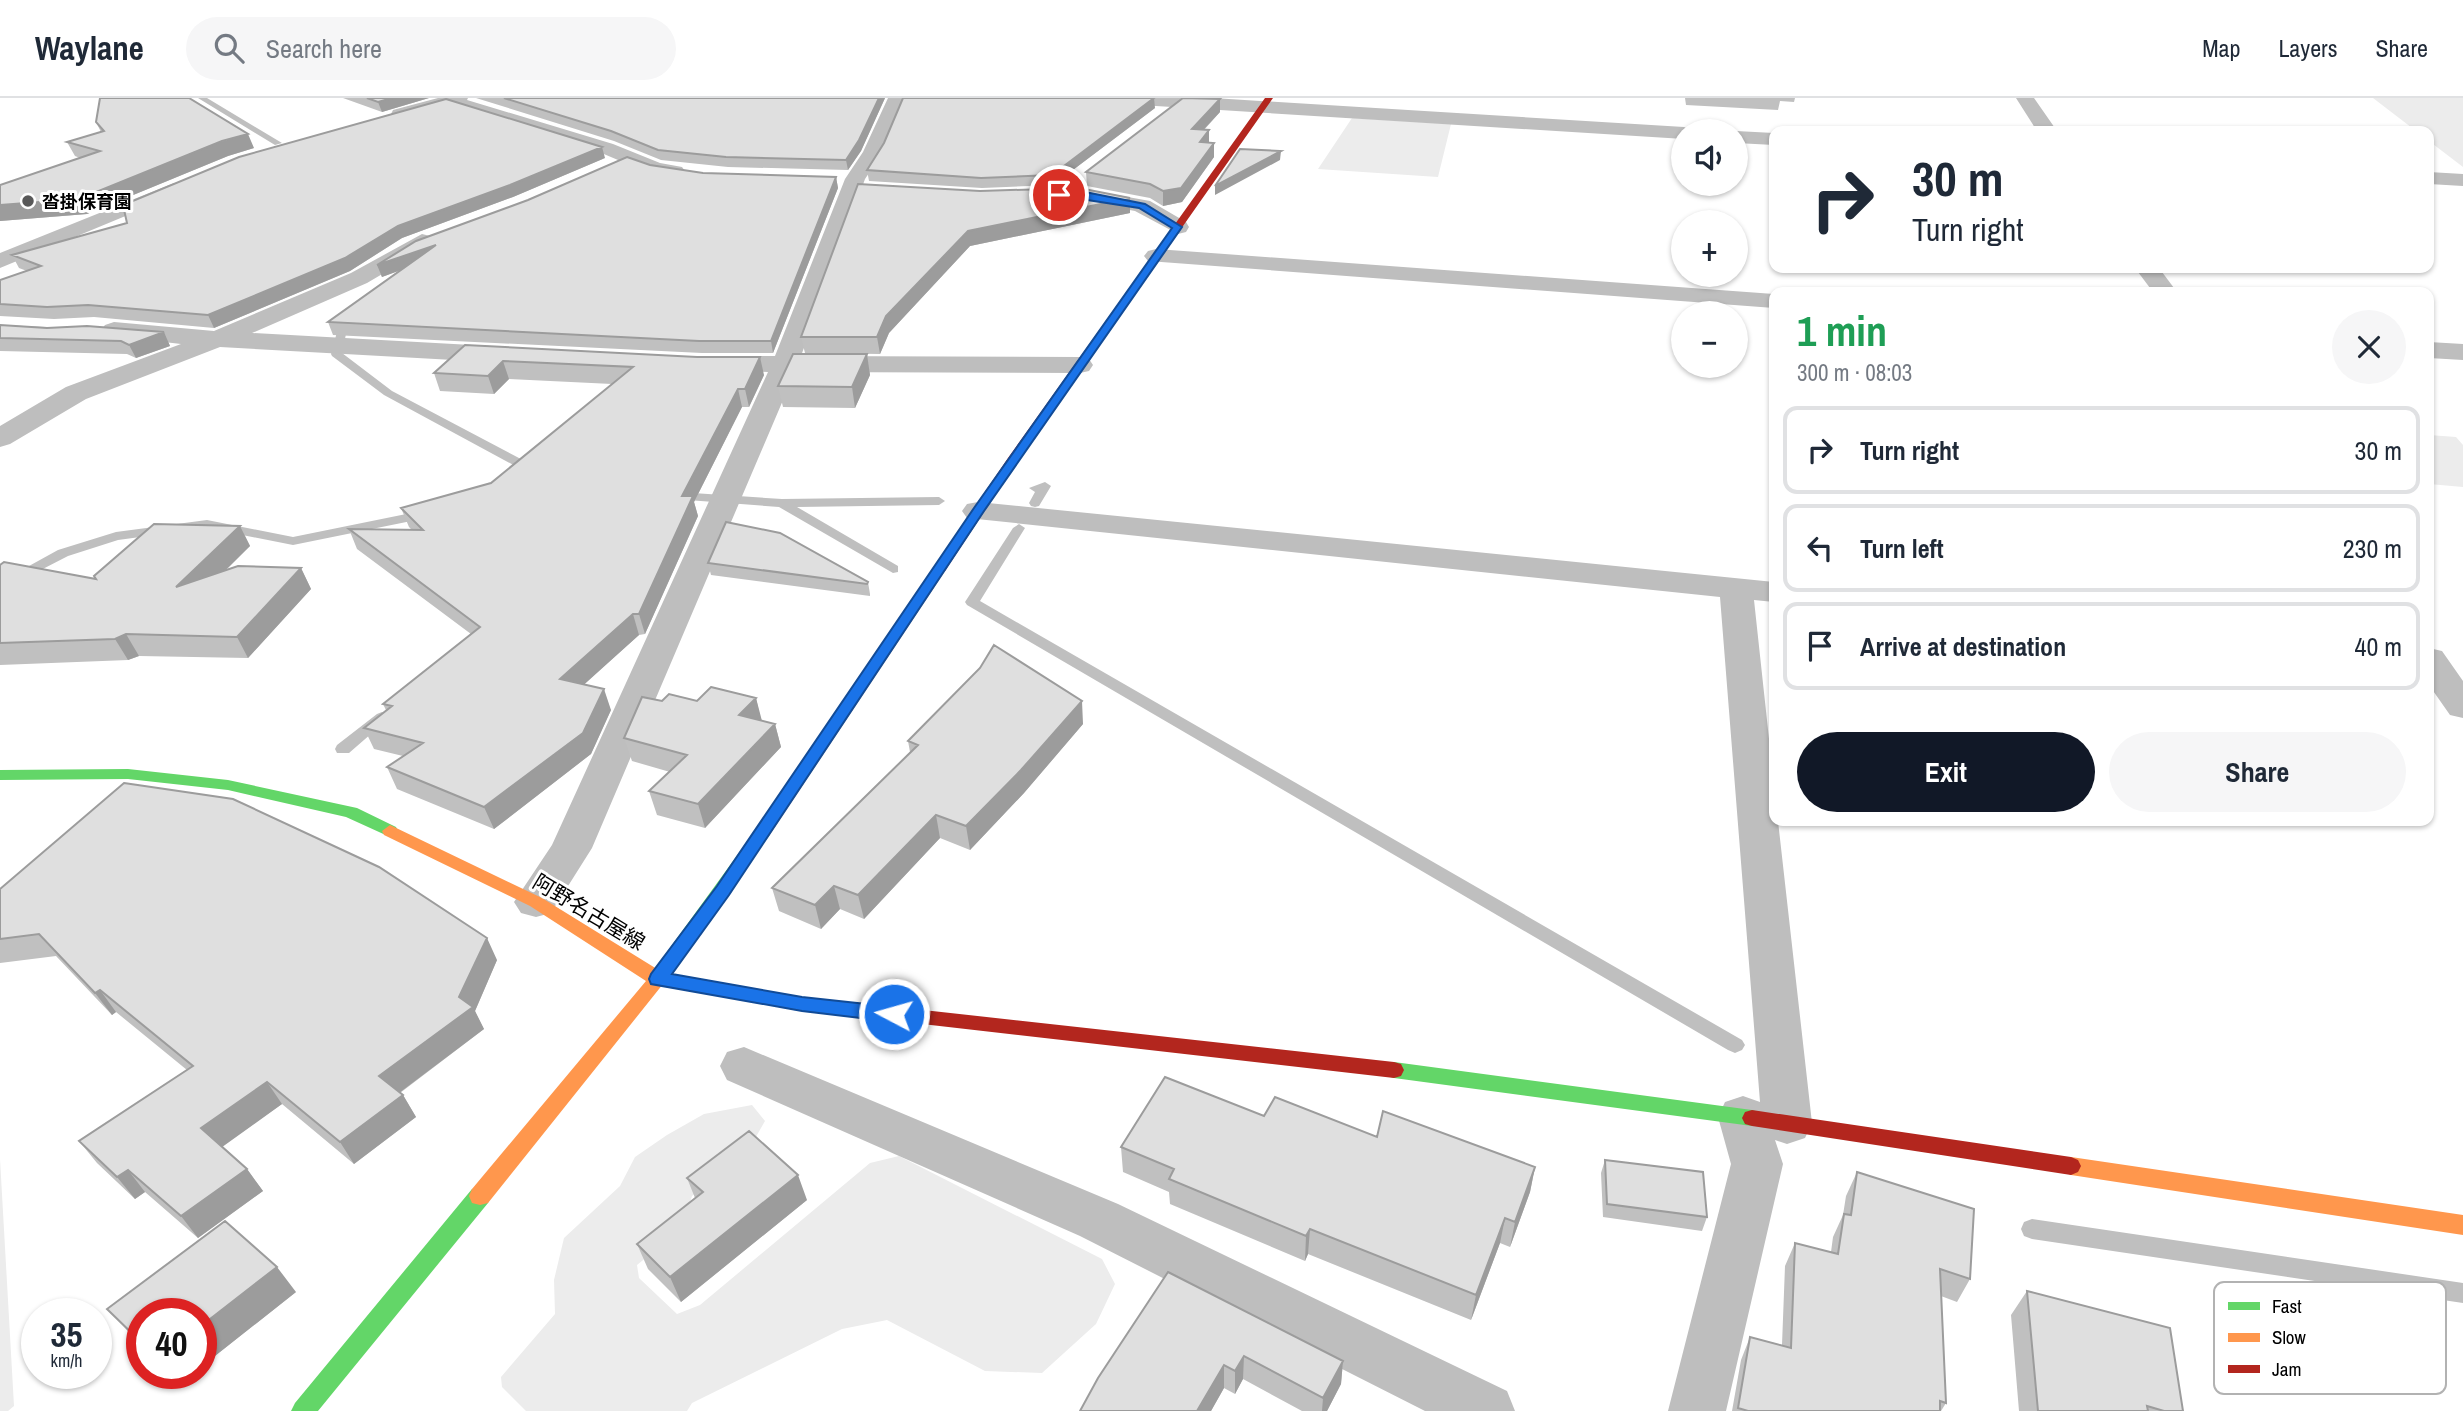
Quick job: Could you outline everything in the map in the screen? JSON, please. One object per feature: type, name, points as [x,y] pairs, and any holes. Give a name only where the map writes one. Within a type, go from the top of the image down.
[{"type":"street","points":[[536,902],[571,848],[785,364],[854,184],[873,152],[897,98]]},
{"type":"street","points":[[1124,98],[1266,103],[1671,133]]},
{"type":"street","points":[[2025,98],[2044,126]]},
{"type":"street","points":[[387,118],[454,99],[607,148],[656,169],[692,173]]},
{"type":"street","points":[[1158,118],[1180,102]]},
{"type":"street","points":[[303,1411],[658,979],[723,891],[978,510],[1266,103]]},
{"type":"street","points":[[1748,138],[1769,139]]},
{"type":"street","points":[[605,169],[628,159]]},
{"type":"street","points":[[1081,178],[1059,195],[1080,194],[1142,206],[1178,227]]},
{"type":"street","points":[[2434,178],[2463,180]]},
{"type":"street","points":[[0,261],[188,183]]},
{"type":"street","points":[[7,429],[76,393],[217,340],[359,278],[411,245],[448,231]]},
{"type":"street","points":[[1156,256],[1769,302]]},
{"type":"street","points":[[94,328],[217,340],[531,356]]},
{"type":"street","points":[[2434,350],[2463,352]]},
{"type":"street","points":[[689,363],[1080,365]]},
{"type":"street","points":[[978,510],[1755,590],[1765,1120],[1757,1164],[1697,1411]]},
{"type":"street","points":[[2434,657],[2463,659]]},
{"type":"street","points":[[2434,664],[2463,707]]},
{"type":"street","name":"阿野名古屋線","points":[[0,775],[128,774],[229,785],[351,812],[536,902],[658,979]]},
{"type":"street","points":[[658,979],[802,1004],[1372,1067],[1765,1120],[2463,1225]]},
{"type":"street","points":[[744,1066],[1099,1220],[1486,1411]]},
{"type":"shaded area","points":[[2373,98],[2463,98],[2463,167],[2434,145],[2434,126],[2409,126]]},
{"type":"shaded area","points":[[1352,118],[1451,124],[1438,177],[1318,169]]},
{"type":"shaded area","points":[[2434,435],[2456,437],[2463,445],[2463,487],[2434,484]]},
{"type":"shaded area","points":[[752,1105],[765,1121],[749,1149],[692,1196],[681,1229],[637,1265],[639,1278],[677,1314],[700,1305],[870,1163],[899,1156],[1102,1259],[1115,1284],[1096,1324],[1042,1373],[985,1371],[887,1320],[842,1329],[692,1403],[687,1411],[526,1411],[502,1387],[501,1377],[555,1314],[554,1280],[564,1238],[620,1186],[635,1157],[704,1114]]},
{"type":"shaded area","points":[[0,1159],[14,1406],[8,1411],[0,1411]]},
{"type":"building","points":[[100,98],[189,98],[248,134],[222,141],[79,199],[0,205],[0,185],[100,151],[67,142],[104,131],[96,122]]},
{"type":"building","points":[[367,98],[392,98],[378,102]]},
{"type":"building","points":[[504,98],[879,98],[846,160],[726,157],[658,150],[611,131]]},
{"type":"building","points":[[903,98],[1154,98],[1052,175],[981,178],[867,170],[884,143]]},
{"type":"building","points":[[1183,98],[1220,99],[1192,129],[1209,130],[1200,142],[1214,143],[1181,188],[1163,191],[1150,184],[1086,172]]},
{"type":"building","points":[[446,99],[602,147],[510,185],[398,226],[345,258],[208,315],[88,305],[47,307],[0,304],[0,280],[41,266],[12,255],[127,223],[123,205],[239,157]]},
{"type":"building","points":[[1240,149],[1281,151],[1215,186]]},
{"type":"building","points":[[627,157],[650,165],[703,173],[836,177],[771,341],[699,341],[328,322],[436,245],[377,265],[416,241],[528,200]]},
{"type":"building","points":[[858,184],[980,191],[1079,188],[1130,198],[968,231],[886,316],[877,337],[801,337]]},
{"type":"building","points":[[0,325],[47,328],[87,326],[164,332],[129,345],[121,341],[0,338]]},
{"type":"building","points":[[465,345],[697,357],[760,357],[745,389],[738,389],[682,496],[693,496],[639,614],[633,614],[560,679],[604,689],[583,733],[484,807],[387,767],[423,743],[364,728],[392,706],[383,704],[480,627],[349,529],[423,530],[401,508],[491,483],[633,367],[503,361],[488,376],[434,373]]},
{"type":"building","points":[[793,354],[867,354],[852,387],[778,386]]},
{"type":"building","points":[[726,522],[780,533],[868,582],[867,584],[708,563]]},
{"type":"building","points":[[154,524],[240,526],[176,587],[238,566],[301,568],[237,637],[126,634],[115,639],[0,643],[0,565],[4,562],[96,579],[94,576]]},
{"type":"building","points":[[994,645],[1082,701],[1021,770],[966,826],[936,815],[858,895],[834,886],[815,905],[772,888],[918,745],[908,741],[980,668]]},
{"type":"building","points":[[711,687],[756,698],[739,715],[775,724],[698,804],[649,791],[687,755],[624,738],[642,697],[662,701],[669,694],[697,701]]},
{"type":"building","points":[[124,783],[233,799],[379,867],[487,938],[459,997],[473,1007],[379,1076],[403,1095],[340,1142],[267,1082],[201,1128],[247,1169],[181,1216],[128,1170],[117,1177],[79,1141],[193,1066],[100,990],[95,993],[39,934],[0,939],[0,889]]},
{"type":"building","points":[[1165,1077],[1264,1116],[1275,1097],[1377,1137],[1383,1111],[1535,1167],[1515,1222],[1505,1218],[1476,1295],[1310,1229],[1306,1236],[1169,1179],[1174,1169],[1121,1147]]},
{"type":"building","points":[[749,1131],[798,1175],[670,1277],[637,1244],[703,1192],[687,1178]]},
{"type":"building","points":[[1605,1160],[1703,1172],[1707,1217],[1607,1204]]},
{"type":"building","points":[[1857,1172],[1974,1209],[1970,1279],[1940,1269],[1946,1403],[1940,1401],[1940,1411],[1748,1411],[1738,1408],[1750,1337],[1791,1348],[1795,1243],[1838,1254],[1844,1214],[1851,1215]]},
{"type":"building","points":[[225,1221],[277,1267],[217,1314],[217,1298],[126,1298],[126,1327],[112,1314],[112,1305]]},
{"type":"building","points":[[1168,1272],[1343,1361],[1323,1398],[1244,1356],[1235,1371],[1224,1365],[1197,1411],[1080,1411],[1098,1378]]},
{"type":"building","points":[[2027,1291],[2170,1328],[2183,1411],[2164,1411],[2147,1406],[2148,1411],[2038,1411]]},
{"type":"waterway","points":[[202,98],[278,143]]},
{"type":"waterway","points":[[341,334],[336,354],[388,393],[534,471]]},
{"type":"waterway","points":[[1035,488],[1045,486],[1035,503]]},
{"type":"waterway","points":[[678,496],[782,503],[939,501]]},
{"type":"waterway","points":[[784,504],[893,569]]},
{"type":"waterway","points":[[0,587],[63,553],[116,536],[207,524],[293,541],[426,514]]},
{"type":"waterway","points":[[1019,528],[972,602],[1735,1045]]},
{"type":"waterway","points":[[343,749],[382,717]]},
{"type":"waterway","points":[[2032,1229],[2389,1282]]},
{"type":"waterway","points":[[2446,1290],[2463,1293]]},
{"type":"traffic: fast","points":[[0,775],[128,774],[228,785],[351,812],[390,831]]},
{"type":"traffic: fast","points":[[763,832],[658,979],[802,1004],[896,1014]]},
{"type":"traffic: fast","points":[[1394,1070],[1752,1118]]},
{"type":"traffic: fast","points":[[303,1411],[480,1196]]},
{"type":"traffic: slow","points":[[763,832],[940,568]]},
{"type":"traffic: slow","points":[[390,831],[536,902],[658,979],[480,1196]]},
{"type":"traffic: slow","points":[[2071,1166],[2463,1225]]},
{"type":"traffic: jam","points":[[940,568],[1012,461],[1269,98]]},
{"type":"traffic: jam","points":[[896,1014],[1394,1070]]},
{"type":"traffic: jam","points":[[1752,1118],[2071,1166]]},
{"type":"place","name":"沓掛保育園","points":[[28,201]]},
{"type":"route","points":[[894,1014],[802,1004],[658,979],[723,891],[978,510],[1178,227],[1142,206],[1080,194],[1059,195]]}]
